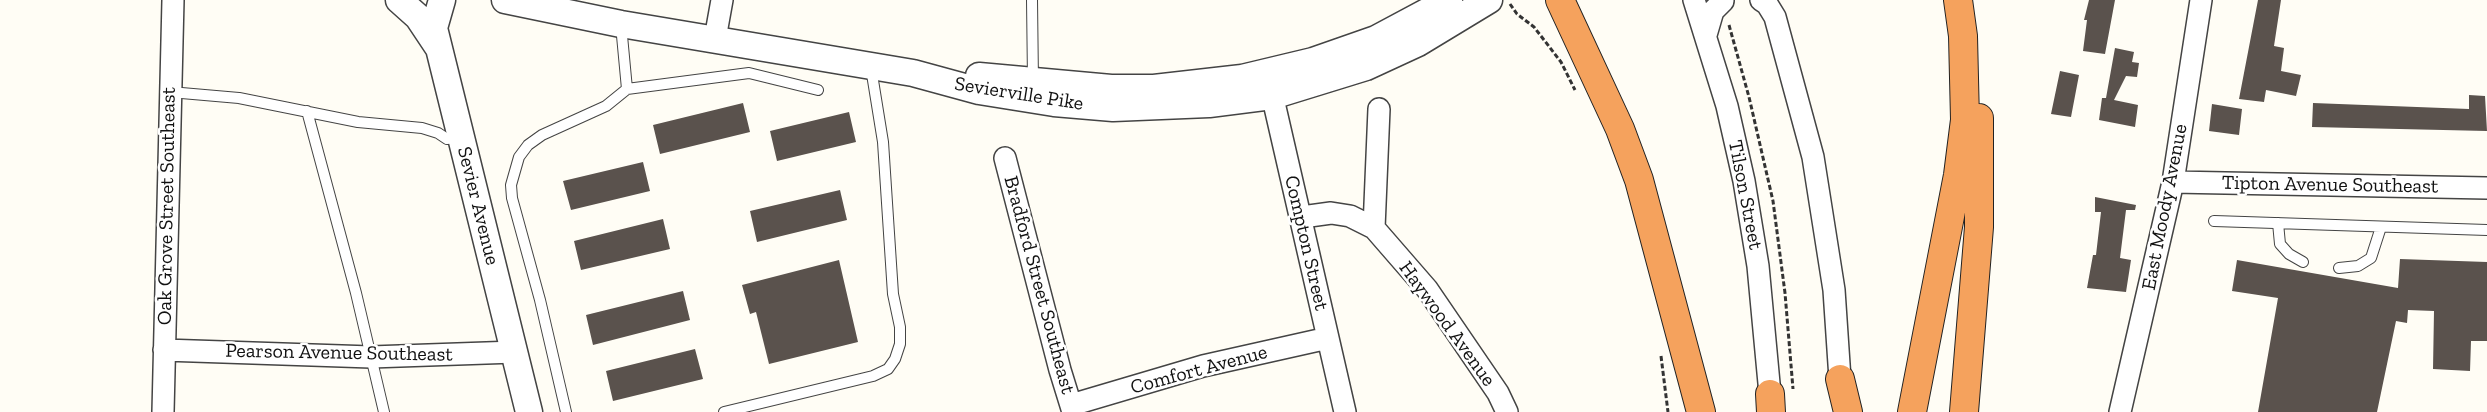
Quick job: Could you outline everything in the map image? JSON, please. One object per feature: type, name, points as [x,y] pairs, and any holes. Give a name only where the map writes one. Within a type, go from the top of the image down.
[{"type":"highway","points":[[1560,0],[1620,129],[1639,180],[1701,412]]},
{"type":"highway","points":[[1912,412],[1958,175],[1965,120],[1963,36],[1958,0]]},
{"type":"highway","points":[[1963,36],[1977,84],[1981,184],[1976,278],[1964,412]]},
{"type":"highway","points":[[1840,380],[1848,412]]},
{"type":"street","name":"Oak Grove Street Southeast","points":[[163,412],[173,0]]},
{"type":"street","points":[[399,0],[418,17],[440,50]]},
{"type":"street","name":"Sevier Avenue","points":[[442,0],[434,28],[529,412]]},
{"type":"street","name":"Sevierville Pike","points":[[505,0],[559,6],[621,24],[913,72],[979,91],[1033,90],[1113,108],[1158,108],[1209,104],[1270,84],[1366,67],[1418,43],[1489,0]]},
{"type":"street","points":[[715,39],[722,0]]},
{"type":"street","name":"Sevierville Pike","points":[[1270,84],[1313,61],[1376,38],[1449,0]]},
{"type":"street","name":"Tilson Street","points":[[1694,0],[1727,106],[1749,206],[1758,266],[1770,403]]},
{"type":"street","points":[[1706,35],[1713,11],[1723,0]]},
{"type":"street","points":[[1762,0],[1767,4],[1774,17],[1813,156],[1834,290],[1840,380]]},
{"type":"street","name":"East Moody Avenue","points":[[2120,412],[2173,182],[2200,0]]},
{"type":"street","name":"Compton Street","points":[[1270,84],[1346,412]]},
{"type":"street","points":[[1374,228],[1379,109]]},
{"type":"street","name":"Bradford Street Southeast","points":[[1005,158],[1060,370],[1072,409]]},
{"type":"street","name":"Tipton Avenue Southeast","points":[[2173,182],[2487,188]]},
{"type":"street","name":"Haywood Avenue","points":[[1302,217],[1331,213],[1350,216],[1374,228],[1427,289],[1498,393],[1507,412]]},
{"type":"street","name":"Comfort Avenue","points":[[1072,409],[1203,366],[1328,338]]},
{"type":"street","name":"Pearson Avenue Southeast","points":[[164,350],[371,357],[515,352]]},
{"type":"lane","points":[[1032,0],[1033,90]]},
{"type":"lane","points":[[621,24],[627,89]]},
{"type":"lane","points":[[724,412],[874,376],[888,369],[895,359],[900,344],[900,327],[893,294],[883,142],[871,65]]},
{"type":"lane","points":[[566,412],[540,300],[512,198],[511,185],[519,158],[528,145],[542,134],[606,106],[627,89],[749,72],[818,90]]},
{"type":"lane","points":[[170,92],[239,98],[358,122],[422,128],[438,133],[447,139],[460,136]]},
{"type":"lane","points":[[307,111],[384,412]]},
{"type":"lane","points":[[2214,221],[2487,230]]},
{"type":"lane","points":[[2278,223],[2280,244],[2289,254],[2303,262]]},
{"type":"lane","points":[[2339,268],[2358,266],[2371,258],[2381,226]]},
{"type":"path","points":[[1506,0],[1517,14],[1534,26],[1561,62],[1578,96]]},
{"type":"path","points":[[1660,350],[1664,369],[1668,412]]},
{"type":"building","points":[[2089,0],[2115,0],[2105,54],[2083,51],[2087,20],[2084,20]]},
{"type":"building","points":[[2258,0],[2281,0],[2274,46],[2284,48],[2281,71],[2301,75],[2296,96],[2266,90],[2264,102],[2239,99]]},
{"type":"building","points":[[2115,48],[2134,52],[2132,62],[2139,63],[2137,77],[2126,76],[2114,100],[2138,105],[2135,127],[2099,120],[2102,98],[2106,98]]},
{"type":"building","points":[[2060,71],[2079,75],[2071,117],[2051,114]]},
{"type":"building","points":[[2469,95],[2485,96],[2487,131],[2312,127],[2313,103],[2469,109]]},
{"type":"building","points":[[743,103],[750,132],[660,154],[653,125]]},
{"type":"building","points":[[2212,104],[2242,109],[2239,135],[2209,131]]},
{"type":"building","points":[[849,112],[856,142],[777,161],[770,131]]},
{"type":"building","points":[[643,162],[650,191],[571,210],[563,181]]},
{"type":"building","points":[[840,190],[847,220],[757,242],[750,211]]},
{"type":"building","points":[[2095,197],[2136,205],[2135,210],[2126,210],[2120,258],[2131,260],[2126,292],[2087,288],[2093,255],[2096,255],[2101,212],[2095,212]]},
{"type":"building","points":[[663,219],[670,249],[581,270],[574,241]]},
{"type":"building","points":[[2400,259],[2487,262],[2487,341],[2471,341],[2470,371],[2433,369],[2434,311],[2408,310],[2407,323],[2396,321],[2377,412],[2258,412],[2278,298],[2232,291],[2237,260],[2398,288]]},
{"type":"building","points":[[839,260],[858,342],[769,364],[756,312],[750,314],[742,285]]},
{"type":"building","points":[[683,291],[690,320],[593,345],[586,315]]},
{"type":"building","points":[[695,349],[703,379],[613,401],[606,371]]}]
